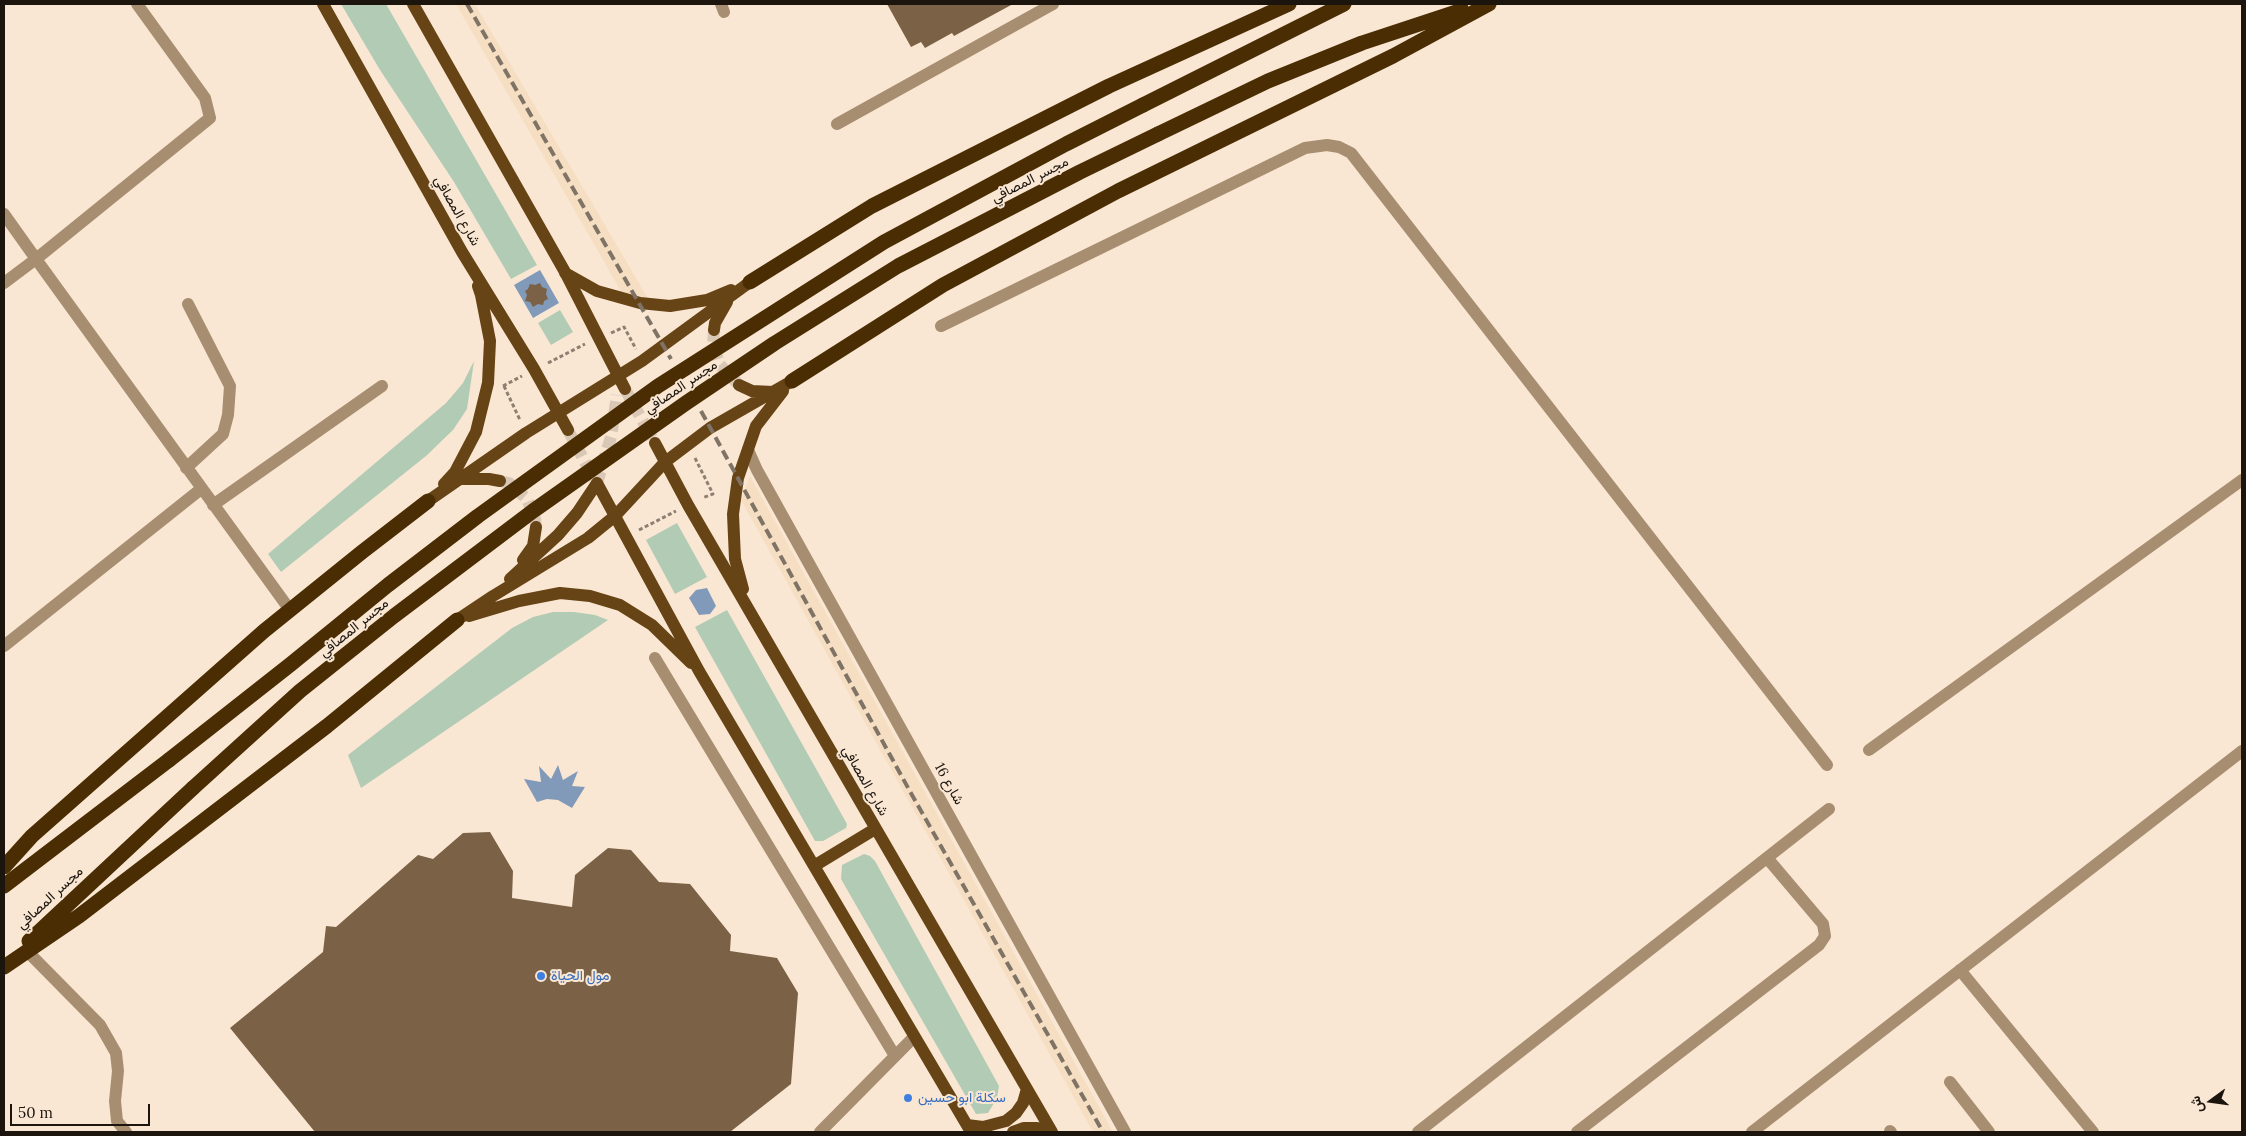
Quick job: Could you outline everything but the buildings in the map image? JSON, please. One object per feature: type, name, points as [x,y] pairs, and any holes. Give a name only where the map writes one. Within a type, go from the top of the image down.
[{"type":"highway","points":[[750,282],[872,206],[1109,86],[1289,4]]},
{"type":"highway","name":"مجسر المصافي","points":[[4,886],[169,760],[478,516],[658,386],[884,242],[1066,144],[1344,4]]},
{"type":"highway","name":"مجسر المصافي","points":[[4,965],[193,788],[300,691],[394,616],[548,500],[775,343],[898,266],[1080,172],[1268,81],[1362,43],[1482,4]]},
{"type":"highway","points":[[792,381],[943,284],[1118,191],[1393,56],[1489,4]]},
{"type":"highway","points":[[4,866],[32,836],[290,610],[428,501]]},
{"type":"highway","points":[[4,965],[79,916],[327,726],[457,620]]},
{"type":"main road","name":"شارع المصافي","points":[[323,4],[462,252],[568,430]]},
{"type":"main road","points":[[413,4],[565,272],[619,376],[621,392]]},
{"type":"main road","points":[[428,501],[455,472],[476,432],[488,384],[490,340],[482,295],[462,252]]},
{"type":"main road","points":[[565,272],[597,291],[640,303],[670,306],[707,300],[750,282]]},
{"type":"main road","points":[[428,501],[559,413],[642,362],[750,282]]},
{"type":"main road","points":[[714,330],[715,324],[729,297]]},
{"type":"main road","points":[[457,620],[588,538],[615,516],[665,462],[710,428],[792,381]]},
{"type":"main road","points":[[746,604],[735,559],[733,514],[738,478],[756,426],[772,403],[792,381]]},
{"type":"main road","points":[[739,385],[752,390],[773,392]]},
{"type":"main road","name":"شارع المصافي","points":[[655,443],[688,505],[1052,1132]]},
{"type":"main road","points":[[459,479],[500,481]]},
{"type":"main road","points":[[493,596],[558,535],[577,513],[597,483],[699,671],[969,1129],[995,1126],[1006,1121],[1016,1113],[1023,1103],[1028,1089]]},
{"type":"main road","points":[[512,577],[533,546],[536,527]]},
{"type":"main road","points":[[457,620],[519,600],[560,593],[590,596],[620,605],[652,625],[699,671]]},
{"type":"main road","points":[[814,866],[875,829]]},
{"type":"main road","points":[[1013,1132],[1024,1128],[1037,1128],[1052,1132]]},
{"type":"street","points":[[4,283],[210,118],[205,98],[138,4]]},
{"type":"street","points":[[837,124],[1053,4]]},
{"type":"street","points":[[942,326],[1306,148],[1327,144],[1339,147],[1351,154],[1827,765]]},
{"type":"street","points":[[4,214],[290,610]]},
{"type":"street","points":[[186,468],[223,434],[228,415],[230,386],[188,304]]},
{"type":"street","points":[[213,505],[382,386]]},
{"type":"street","name":"شارع 16","points":[[748,450],[757,470],[1125,1132]]},
{"type":"street","points":[[1869,750],[2242,480]]},
{"type":"street","points":[[4,646],[202,490]]},
{"type":"street","points":[[655,658],[895,1056]]},
{"type":"street","points":[[1752,1132],[2242,751]]},
{"type":"street","points":[[1418,1132],[1768,859],[1829,809]]},
{"type":"street","points":[[1577,1132],[1819,945],[1825,936],[1823,924],[1768,859]]},
{"type":"street","points":[[27,951],[100,1026],[116,1053],[118,1071],[115,1101],[117,1121],[126,1132]]},
{"type":"street","points":[[1960,970],[2093,1132]]},
{"type":"street","points":[[820,1132],[914,1037]]},
{"type":"street","points":[[1950,1082],[1989,1132]]},
{"type":"path","points":[[488,384],[504,386],[598,338],[624,327],[642,362]]},
{"type":"path","points":[[626,536],[713,494],[688,445]]},
{"type":"shaded area","points":[[456,4],[475,4],[649,300],[622,293]]},
{"type":"shaded area","points":[[750,476],[1113,1132],[1093,1132],[741,500]]},
{"type":"green space","points":[[341,4],[386,4],[537,265],[511,279],[454,182],[380,70]]},
{"type":"green space","points":[[560,310],[573,332],[551,345],[538,323]]},
{"type":"green space","points":[[474,361],[467,409],[453,430],[426,456],[281,572],[268,554],[446,403],[463,383]]},
{"type":"green space","points":[[677,523],[707,577],[675,594],[646,540]]},
{"type":"green space","points":[[727,610],[847,824],[846,828],[823,841],[815,841],[695,627]]},
{"type":"green space","points":[[553,612],[595,615],[608,620],[361,788],[348,755],[512,628],[533,617]]},
{"type":"green space","points":[[864,854],[870,856],[875,861],[999,1086],[997,1098],[988,1113],[976,1114],[841,879],[842,865]]},
{"type":"water","points":[[540,270],[559,303],[533,318],[514,285]]},
{"type":"water","points":[[707,588],[716,606],[710,614],[699,615],[689,598],[696,590]]},
{"type":"water","points":[[558,765],[563,780],[578,771],[572,786],[585,787],[572,808],[558,800],[547,799],[537,802],[524,779],[541,782],[539,766],[551,779]]},
{"type":"tunnel","points":[[714,330],[713,345],[720,365],[739,385]]},
{"type":"tunnel","points":[[625,389],[652,438]]},
{"type":"tunnel","points":[[597,483],[611,437],[617,395]]},
{"type":"tunnel","points":[[568,430],[594,479]]},
{"type":"tunnel","points":[[500,481],[509,483],[527,499],[536,527]]},
{"type":"railway","points":[[467,4],[671,359]]},
{"type":"railway","points":[[701,411],[912,795],[1103,1132]]},
{"type":"place","name":"مول الحياة","points":[[541,976]]},
{"type":"place","name":"سكلة ابو حسين","points":[[908,1098]]}]
